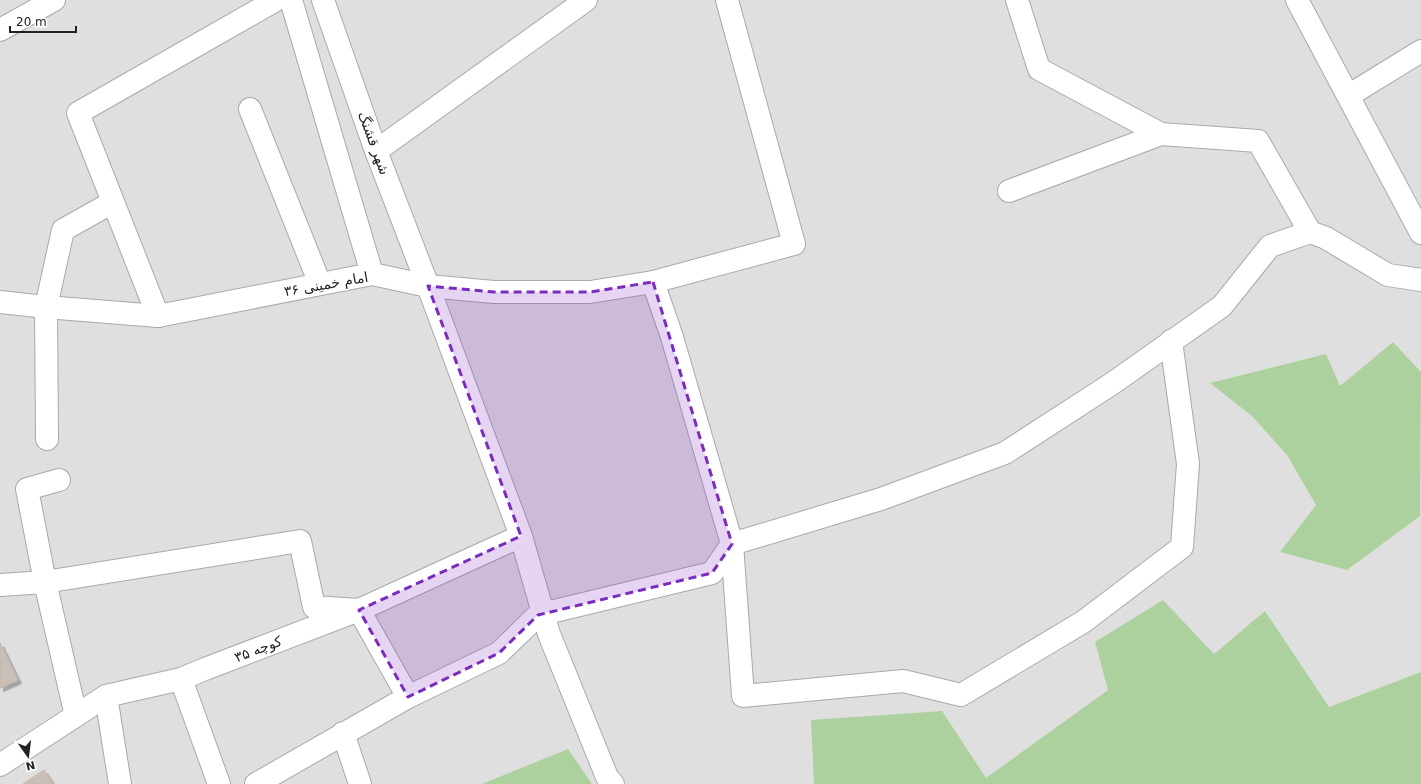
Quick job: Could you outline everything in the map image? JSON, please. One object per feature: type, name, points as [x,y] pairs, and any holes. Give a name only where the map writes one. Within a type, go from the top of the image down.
[{"type":"street","points":[[0,30],[54,0]]},
{"type":"street","points":[[158,316],[78,113],[276,0]]},
{"type":"street","points":[[292,0],[372,274]]},
{"type":"street","name":"شهر قشنگ","points":[[323,0],[376,151],[521,536],[552,642],[607,777],[612,784]]},
{"type":"street","points":[[376,151],[586,0]]},
{"type":"street","name":"۳۶ امام خمینی","points":[[0,302],[46,308],[158,316],[372,274],[428,286],[494,292],[590,292],[653,282],[794,244],[727,0]]},
{"type":"street","points":[[1017,0],[1039,69],[1161,134],[1258,141],[1310,232],[1326,238],[1388,275],[1421,280]]},
{"type":"street","points":[[1298,0],[1421,233]]},
{"type":"street","points":[[1348,96],[1421,51]]},
{"type":"street","points":[[250,109],[320,284]]},
{"type":"street","points":[[1009,191],[1161,134]]},
{"type":"street","points":[[47,439],[46,308],[63,230],[113,202]]},
{"type":"street","points":[[256,784],[408,697],[499,653],[538,615],[712,573],[732,544],[881,499],[1005,453],[1113,383],[1222,306],[1270,246],[1310,232]]},
{"type":"street","points":[[653,282],[672,337],[732,544],[743,696],[903,681],[961,695],[1083,622],[1182,546],[1188,464],[1172,342]]},
{"type":"street","points":[[59,480],[27,489],[45,582],[76,716]]},
{"type":"street","name":"کوچه ۳۵","points":[[0,765],[106,696],[181,679],[359,610],[521,536]]},
{"type":"street","points":[[0,585],[45,582],[300,541],[314,607],[359,610],[408,697]]},
{"type":"street","points":[[181,679],[219,784]]},
{"type":"street","points":[[106,696],[120,784]]},
{"type":"street","points":[[343,734],[360,784]]},
{"type":"highlighted area","points":[[653,282],[732,544],[712,573],[538,615],[499,653],[408,697],[359,610],[521,536],[428,286],[494,292],[590,292]]},
{"type":"shaded area","points":[[0,0],[1421,0],[1421,784],[0,784]]},
{"type":"green space","points":[[1393,342],[1421,372],[1420,516],[1347,570],[1280,552],[1316,505],[1287,455],[1252,416],[1210,383],[1326,354],[1340,386]]},
{"type":"green space","points":[[1163,600],[1214,654],[1265,611],[1329,707],[1421,672],[1421,784],[814,784],[811,720],[942,711],[986,778],[1108,690],[1095,642]]},
{"type":"green space","points":[[568,749],[592,784],[482,784]]},
{"type":"building","points":[[0,643],[18,680],[0,688]]},
{"type":"building","points":[[44,770],[53,784],[23,784]]}]
